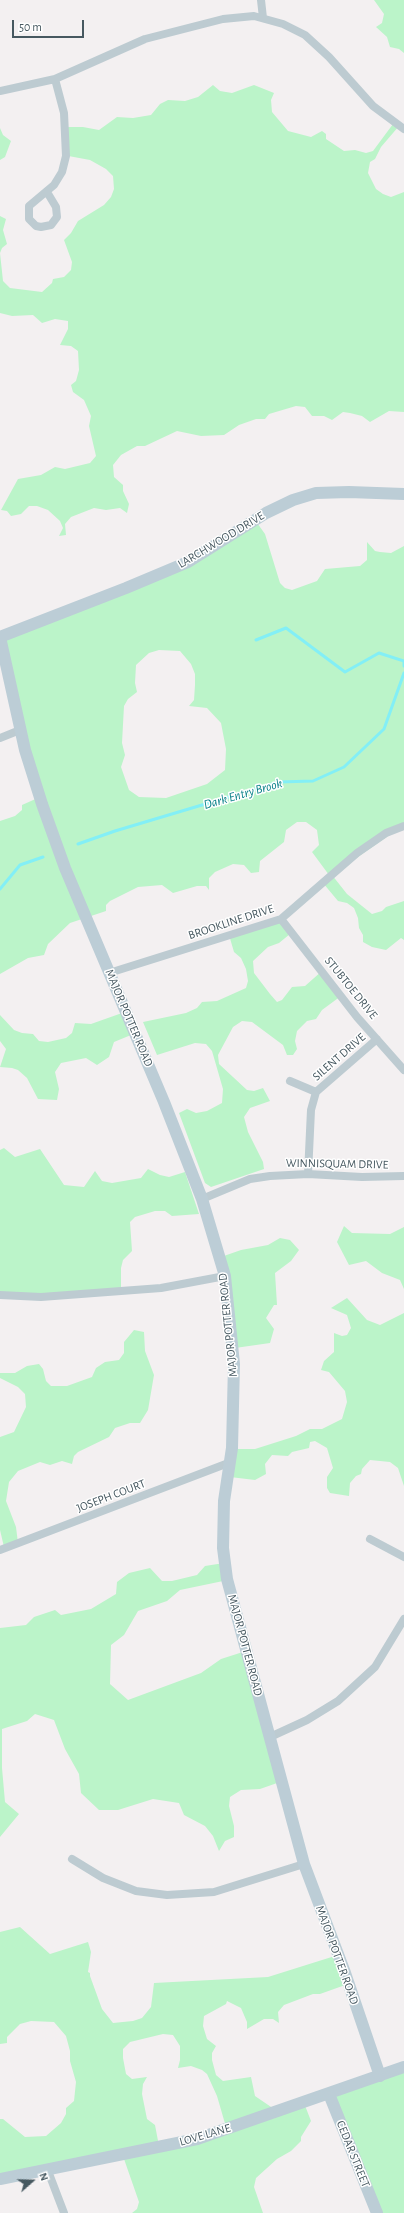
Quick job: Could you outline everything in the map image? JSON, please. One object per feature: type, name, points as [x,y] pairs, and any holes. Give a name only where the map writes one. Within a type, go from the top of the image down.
[{"type":"street","points":[[261,0],[263,18]]},
{"type":"street","points":[[0,91],[55,79],[145,39],[223,19],[242,16],[263,18],[283,24],[305,35],[329,57],[373,106],[404,129]]},
{"type":"street","points":[[47,192],[58,179],[66,156],[64,113],[55,79]]},
{"type":"street","name":"LARCHWOOD DRIVE","points":[[0,637],[188,562],[266,513],[293,500],[316,494],[342,492],[404,494]]},
{"type":"street","name":"MAJOR POTTER ROAD","points":[[0,637],[20,730],[38,795],[65,868],[164,1102],[202,1199],[225,1276],[234,1364],[231,1462],[224,1503],[223,1548],[234,1608],[304,1864],[344,1970],[380,2076]]},
{"type":"street","points":[[0,738],[20,730]]},
{"type":"street","name":"BROOKLINE DRIVE","points":[[109,973],[281,919],[356,853],[386,833],[404,826]]},
{"type":"street","name":"STUBTOE DRIVE","points":[[281,919],[377,1039],[404,1070]]},
{"type":"street","name":"SILENT DRIVE","points":[[308,1174],[311,1110],[316,1092],[377,1039]]},
{"type":"street","name":"SILENT DRIVE","points":[[290,1081],[316,1092]]},
{"type":"street","name":"WINNISQUAM DRIVE","points":[[202,1199],[250,1179],[308,1174],[362,1177],[404,1176]]},
{"type":"street","points":[[0,1294],[41,1297],[153,1289],[225,1276]]},
{"type":"street","name":"JOSEPH COURT","points":[[0,1550],[231,1462]]},
{"type":"street","points":[[370,1539],[404,1557]]},
{"type":"street","points":[[270,1737],[307,1720],[338,1701],[375,1667],[404,1619]]},
{"type":"street","points":[[72,1859],[103,1878],[136,1892],[167,1895],[214,1892],[304,1864]]},
{"type":"street","name":"LOVE LANE","points":[[0,2180],[48,2171],[196,2138],[329,2094],[404,2067]]},
{"type":"street","name":"CEDAR STREET","points":[[329,2094],[377,2213]]},
{"type":"street","points":[[48,2171],[64,2213]]},
{"type":"green space","points":[[374,0],[404,0],[404,53],[399,49],[390,47],[387,37],[376,27],[382,23],[384,14]]},
{"type":"green space","points":[[213,85],[220,91],[232,93],[254,85],[274,93],[271,100],[272,112],[288,131],[311,137],[322,131],[326,134],[326,139],[344,151],[355,150],[366,153],[373,151],[393,124],[399,126],[381,147],[375,159],[370,162],[368,173],[376,189],[383,194],[391,197],[404,192],[404,412],[389,411],[370,422],[362,416],[343,412],[332,420],[324,416],[312,416],[305,407],[296,406],[269,414],[265,419],[256,419],[239,425],[224,435],[201,436],[177,431],[145,446],[137,446],[121,455],[113,465],[114,477],[123,485],[123,491],[129,504],[127,513],[120,508],[106,510],[94,508],[71,517],[65,524],[66,535],[59,536],[63,528],[60,521],[48,510],[37,506],[29,506],[21,514],[11,516],[7,511],[1,510],[18,479],[41,475],[55,467],[65,469],[90,463],[96,456],[89,426],[91,416],[84,400],[73,392],[71,385],[76,381],[79,370],[78,351],[71,346],[60,345],[68,329],[68,321],[55,319],[42,323],[33,315],[12,316],[0,313],[0,253],[3,281],[10,288],[42,292],[52,283],[53,279],[64,277],[71,270],[72,262],[64,240],[71,233],[78,221],[104,205],[111,197],[114,189],[113,176],[106,169],[90,160],[63,155],[66,127],[83,127],[99,130],[117,117],[133,118],[151,115],[160,104],[168,100],[185,101],[198,97]]},
{"type":"green space","points":[[0,128],[3,135],[11,141],[5,157],[0,160]]},
{"type":"green space","points":[[0,216],[6,219],[3,230],[7,244],[2,248],[0,253]]},
{"type":"green space","points":[[255,520],[265,534],[280,583],[285,588],[292,590],[317,581],[325,569],[360,566],[367,560],[367,542],[375,551],[380,552],[391,553],[404,546],[404,825],[332,875],[347,894],[372,914],[382,911],[386,907],[404,901],[404,940],[401,938],[386,950],[372,947],[363,942],[363,935],[359,928],[358,918],[354,908],[347,903],[338,901],[323,883],[329,875],[312,852],[319,845],[317,830],[306,822],[297,822],[286,830],[284,842],[260,861],[259,872],[251,873],[244,865],[233,864],[215,872],[209,878],[209,890],[206,886],[197,886],[173,893],[162,885],[138,887],[110,901],[106,905],[106,911],[70,923],[48,944],[44,955],[28,958],[0,974],[0,821],[15,816],[22,810],[22,805],[40,797],[1,641],[142,581]],"holes":[[[159,650],[180,651],[191,664],[195,674],[194,700],[189,706],[207,708],[221,723],[226,749],[225,770],[207,784],[166,798],[139,797],[129,790],[121,767],[125,755],[122,743],[124,706],[128,699],[137,692],[135,683],[136,665],[149,653]]]},
{"type":"green space","points":[[280,918],[290,934],[279,943],[268,947],[253,961],[254,973],[270,994],[277,1002],[282,1000],[292,987],[305,986],[322,971],[341,996],[322,1010],[316,1019],[307,1021],[297,1031],[295,1041],[297,1049],[293,1055],[287,1055],[283,1045],[252,1022],[242,1021],[233,1027],[218,1055],[219,1064],[247,1090],[254,1091],[263,1088],[270,1101],[250,1108],[244,1117],[248,1132],[263,1162],[264,1169],[211,1187],[205,1183],[179,1113],[187,1109],[196,1113],[207,1111],[222,1103],[223,1089],[212,1051],[206,1044],[195,1043],[157,1055],[143,1022],[186,1013],[197,1008],[202,1002],[217,1001],[246,988],[248,981],[246,969],[241,958],[234,952],[229,935]]},
{"type":"green space","points":[[122,1013],[131,1035],[114,1042],[109,1057],[97,1065],[86,1058],[61,1063],[55,1072],[59,1089],[57,1100],[38,1099],[27,1078],[18,1070],[0,1067],[6,1049],[0,1041],[0,1015],[14,1030],[22,1033],[33,1034],[39,1041],[48,1042],[66,1038],[72,1033],[75,1023],[91,1024]]},
{"type":"green space","points":[[4,1148],[15,1157],[40,1149],[64,1185],[84,1187],[95,1171],[102,1181],[112,1183],[141,1178],[148,1169],[160,1175],[169,1177],[185,1172],[199,1214],[172,1216],[165,1211],[155,1211],[135,1217],[130,1222],[132,1251],[123,1260],[121,1268],[121,1290],[45,1297],[0,1294],[0,1150]]},
{"type":"green space","points":[[344,1226],[352,1233],[390,1234],[404,1227],[404,1289],[400,1280],[382,1273],[366,1261],[349,1265],[337,1242]]},
{"type":"green space","points":[[280,1238],[290,1240],[299,1250],[291,1261],[275,1273],[277,1305],[274,1305],[266,1318],[274,1329],[270,1343],[235,1348],[221,1257],[241,1250],[268,1245]]},
{"type":"green space","points":[[347,1298],[367,1320],[380,1325],[404,1313],[404,1486],[398,1468],[390,1462],[370,1460],[362,1469],[361,1474],[356,1476],[350,1483],[349,1496],[330,1493],[327,1488],[327,1477],[333,1468],[327,1448],[315,1441],[310,1442],[309,1448],[292,1452],[288,1456],[272,1455],[265,1464],[266,1474],[255,1480],[230,1477],[234,1449],[255,1449],[296,1436],[310,1429],[322,1429],[342,1419],[347,1402],[345,1391],[329,1372],[321,1370],[324,1361],[334,1352],[334,1333],[342,1336],[347,1335],[351,1328],[347,1315],[331,1308]]},
{"type":"green space","points":[[134,1330],[144,1332],[145,1351],[154,1375],[148,1410],[140,1423],[130,1423],[115,1428],[109,1437],[78,1452],[74,1456],[72,1464],[62,1461],[50,1465],[40,1462],[18,1471],[9,1482],[6,1501],[16,1527],[18,1543],[4,1547],[0,1530],[0,1437],[14,1432],[26,1407],[25,1394],[18,1387],[0,1378],[0,1373],[15,1373],[27,1366],[39,1364],[43,1369],[46,1381],[51,1386],[67,1386],[92,1377],[96,1368],[105,1362],[119,1360],[124,1353],[124,1342]]},
{"type":"green space","points":[[224,1563],[228,1580],[180,1590],[167,1601],[138,1611],[124,1635],[111,1645],[110,1684],[128,1700],[201,1673],[221,1659],[246,1651],[280,1782],[260,1789],[241,1790],[230,1797],[229,1806],[234,1826],[234,1837],[225,1841],[219,1851],[213,1836],[205,1826],[184,1815],[179,1803],[153,1799],[118,1810],[99,1810],[81,1793],[79,1774],[65,1749],[54,1720],[35,1714],[27,1721],[2,1729],[2,1768],[5,1802],[19,1814],[0,1837],[0,1628],[26,1625],[34,1617],[55,1610],[61,1615],[91,1609],[116,1594],[117,1582],[129,1573],[150,1568],[162,1581],[172,1581],[197,1575],[205,1566]]},
{"type":"green space","points":[[20,1927],[50,1954],[88,1942],[91,1952],[88,1972],[90,1973],[102,2009],[113,2023],[133,2021],[142,2018],[151,2007],[154,1983],[268,1977],[338,1955],[348,1984],[320,1994],[313,1994],[284,2005],[278,2012],[279,2023],[273,2019],[264,2019],[247,2029],[247,2022],[241,2008],[227,2001],[226,2004],[204,2016],[203,2026],[207,2039],[216,2046],[212,2053],[212,2060],[216,2075],[223,2081],[251,2077],[255,2096],[277,2111],[304,2103],[311,2121],[301,2137],[301,2141],[291,2151],[277,2159],[256,2178],[254,2187],[263,2213],[132,2213],[137,2209],[139,2202],[124,2159],[0,2179],[0,2119],[3,2119],[25,2137],[46,2136],[61,2123],[66,2114],[66,2108],[74,2101],[76,2082],[70,2061],[70,2051],[66,2036],[54,2022],[31,2021],[20,2024],[7,2037],[7,2043],[0,2044],[0,1932]],"holes":[[[163,2034],[173,2035],[180,2046],[180,2060],[178,2068],[191,2066],[202,2070],[207,2074],[217,2096],[226,2127],[159,2146],[155,2125],[147,2119],[142,2094],[143,2084],[147,2077],[132,2079],[126,2074],[123,2049],[130,2042]]]},
{"type":"green space","points":[[404,2066],[404,2213],[379,2213],[331,2093]]},
{"type":"waterway","points":[[256,640],[286,628],[345,672],[379,653],[404,661],[404,666]]},
{"type":"waterway","name":"Dark Entry Brook","points":[[78,844],[115,831],[279,782],[313,781],[344,767],[384,729],[404,673]]},
{"type":"waterway","name":"Dark Entry Brook","points":[[0,889],[20,865],[43,857]]}]
